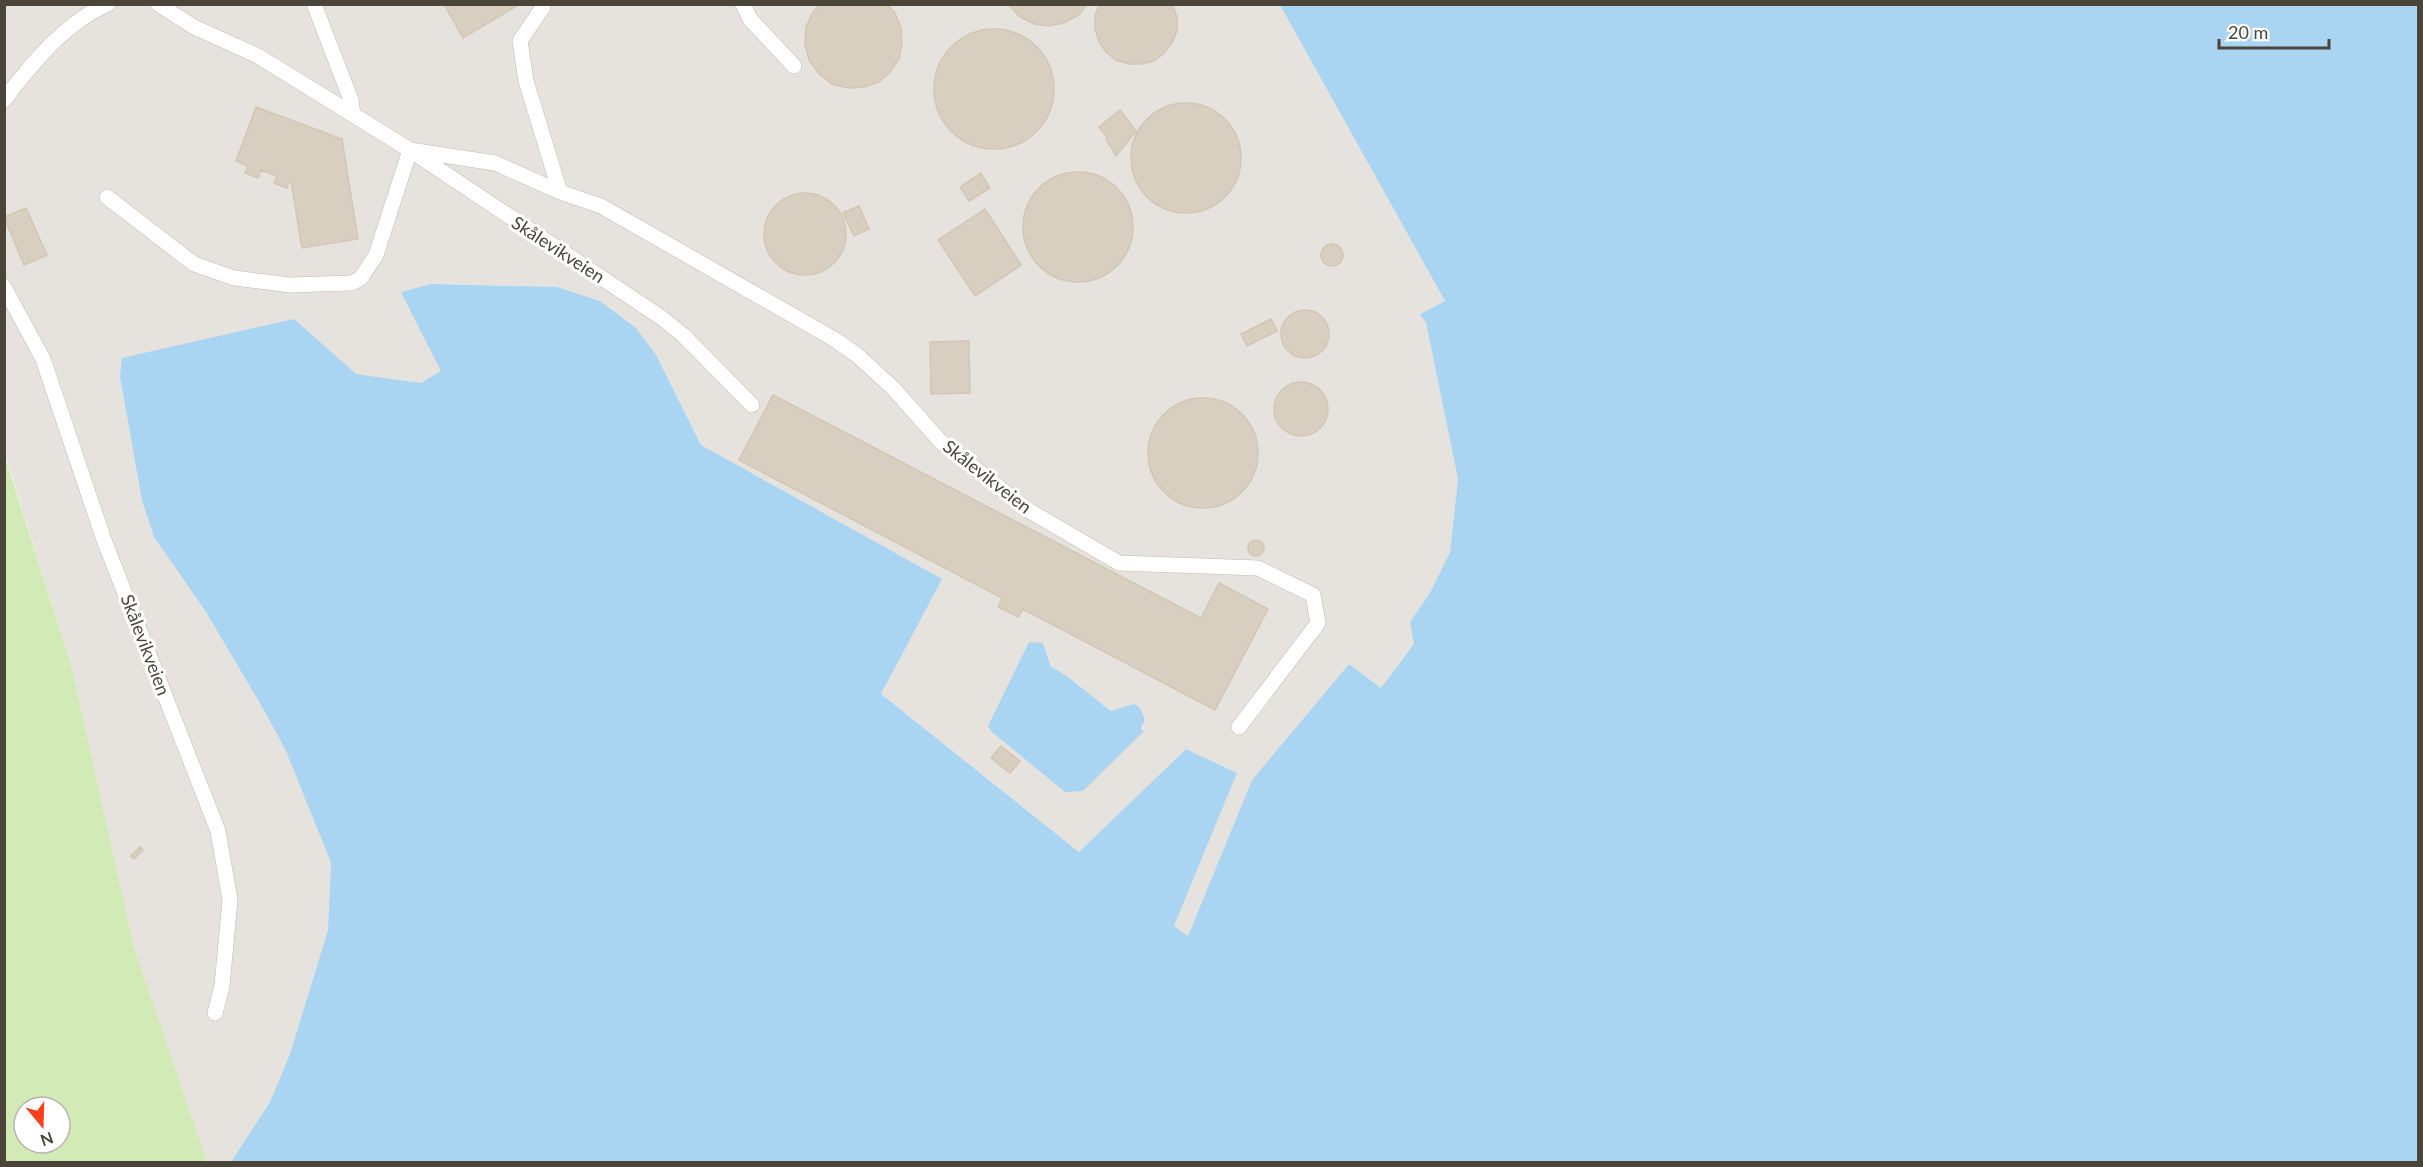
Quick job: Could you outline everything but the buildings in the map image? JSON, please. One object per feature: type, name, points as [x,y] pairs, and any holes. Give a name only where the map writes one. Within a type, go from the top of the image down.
[{"type":"lane","points":[[4,100],[54,44],[89,12],[108,4]]},
{"type":"lane","name":"Skålevikveien","points":[[158,4],[194,27],[258,56],[410,150],[662,318],[683,335],[752,405]]},
{"type":"lane","points":[[314,4],[351,100],[353,115]]},
{"type":"lane","points":[[743,4],[750,19],[794,66]]},
{"type":"lane","points":[[543,7],[520,41],[526,81],[560,192]]},
{"type":"lane","points":[[107,197],[194,264],[234,278],[279,284],[352,283],[361,278],[376,255],[410,150]]},
{"type":"lane","name":"Skålevikveien","points":[[410,150],[495,164],[560,192],[602,206],[834,339],[857,355],[893,388],[940,441],[1028,510],[1119,563],[1258,568],[1313,594],[1318,623],[1239,727]]},
{"type":"lane","name":"Skålevikveien","points":[[4,287],[43,359],[104,540],[218,831],[230,900],[222,986],[214,1013]]},
{"type":"shaded area","points":[[4,5],[1280,5],[1445,301],[1420,314],[1426,323],[1458,479],[1450,552],[1431,591],[1410,622],[1414,644],[1381,688],[1349,664],[1252,780],[1188,936],[1174,926],[1237,773],[1186,749],[1079,852],[881,694],[941,579],[701,445],[655,355],[635,328],[600,301],[557,287],[431,284],[402,292],[442,371],[421,383],[356,374],[293,319],[154,537],[206,612],[265,712],[286,751],[331,863],[328,930],[290,1054],[270,1102],[231,1162],[207,1162],[134,947],[71,664],[5,454]],"holes":[[[1043,643],[1051,667],[1079,684],[1111,711],[1134,705],[1144,731],[988,726]]]},
{"type":"green space","points":[[4,454],[71,664],[134,947],[207,1162],[5,1162]]},
{"type":"water","points":[[1280,5],[2418,5],[2418,1162],[231,1162],[270,1102],[290,1054],[328,930],[331,863],[286,751],[265,712],[206,612],[154,537],[142,500],[120,376],[122,358],[294,319],[356,374],[421,383],[441,371],[401,292],[431,284],[557,287],[600,301],[636,328],[656,355],[701,445],[942,579],[881,694],[1079,852],[1186,749],[1237,773],[1174,926],[1188,936],[1252,780],[1349,664],[1381,688],[1414,644],[1410,622],[1431,591],[1450,552],[1458,479],[1426,323],[1420,314],[1445,301]]},
{"type":"water","points":[[1029,642],[1043,643],[1051,667],[1075,682],[1111,711],[1134,704],[1140,708],[1145,720],[1141,728],[1144,731],[1083,791],[1065,792],[992,732],[988,726]]}]
